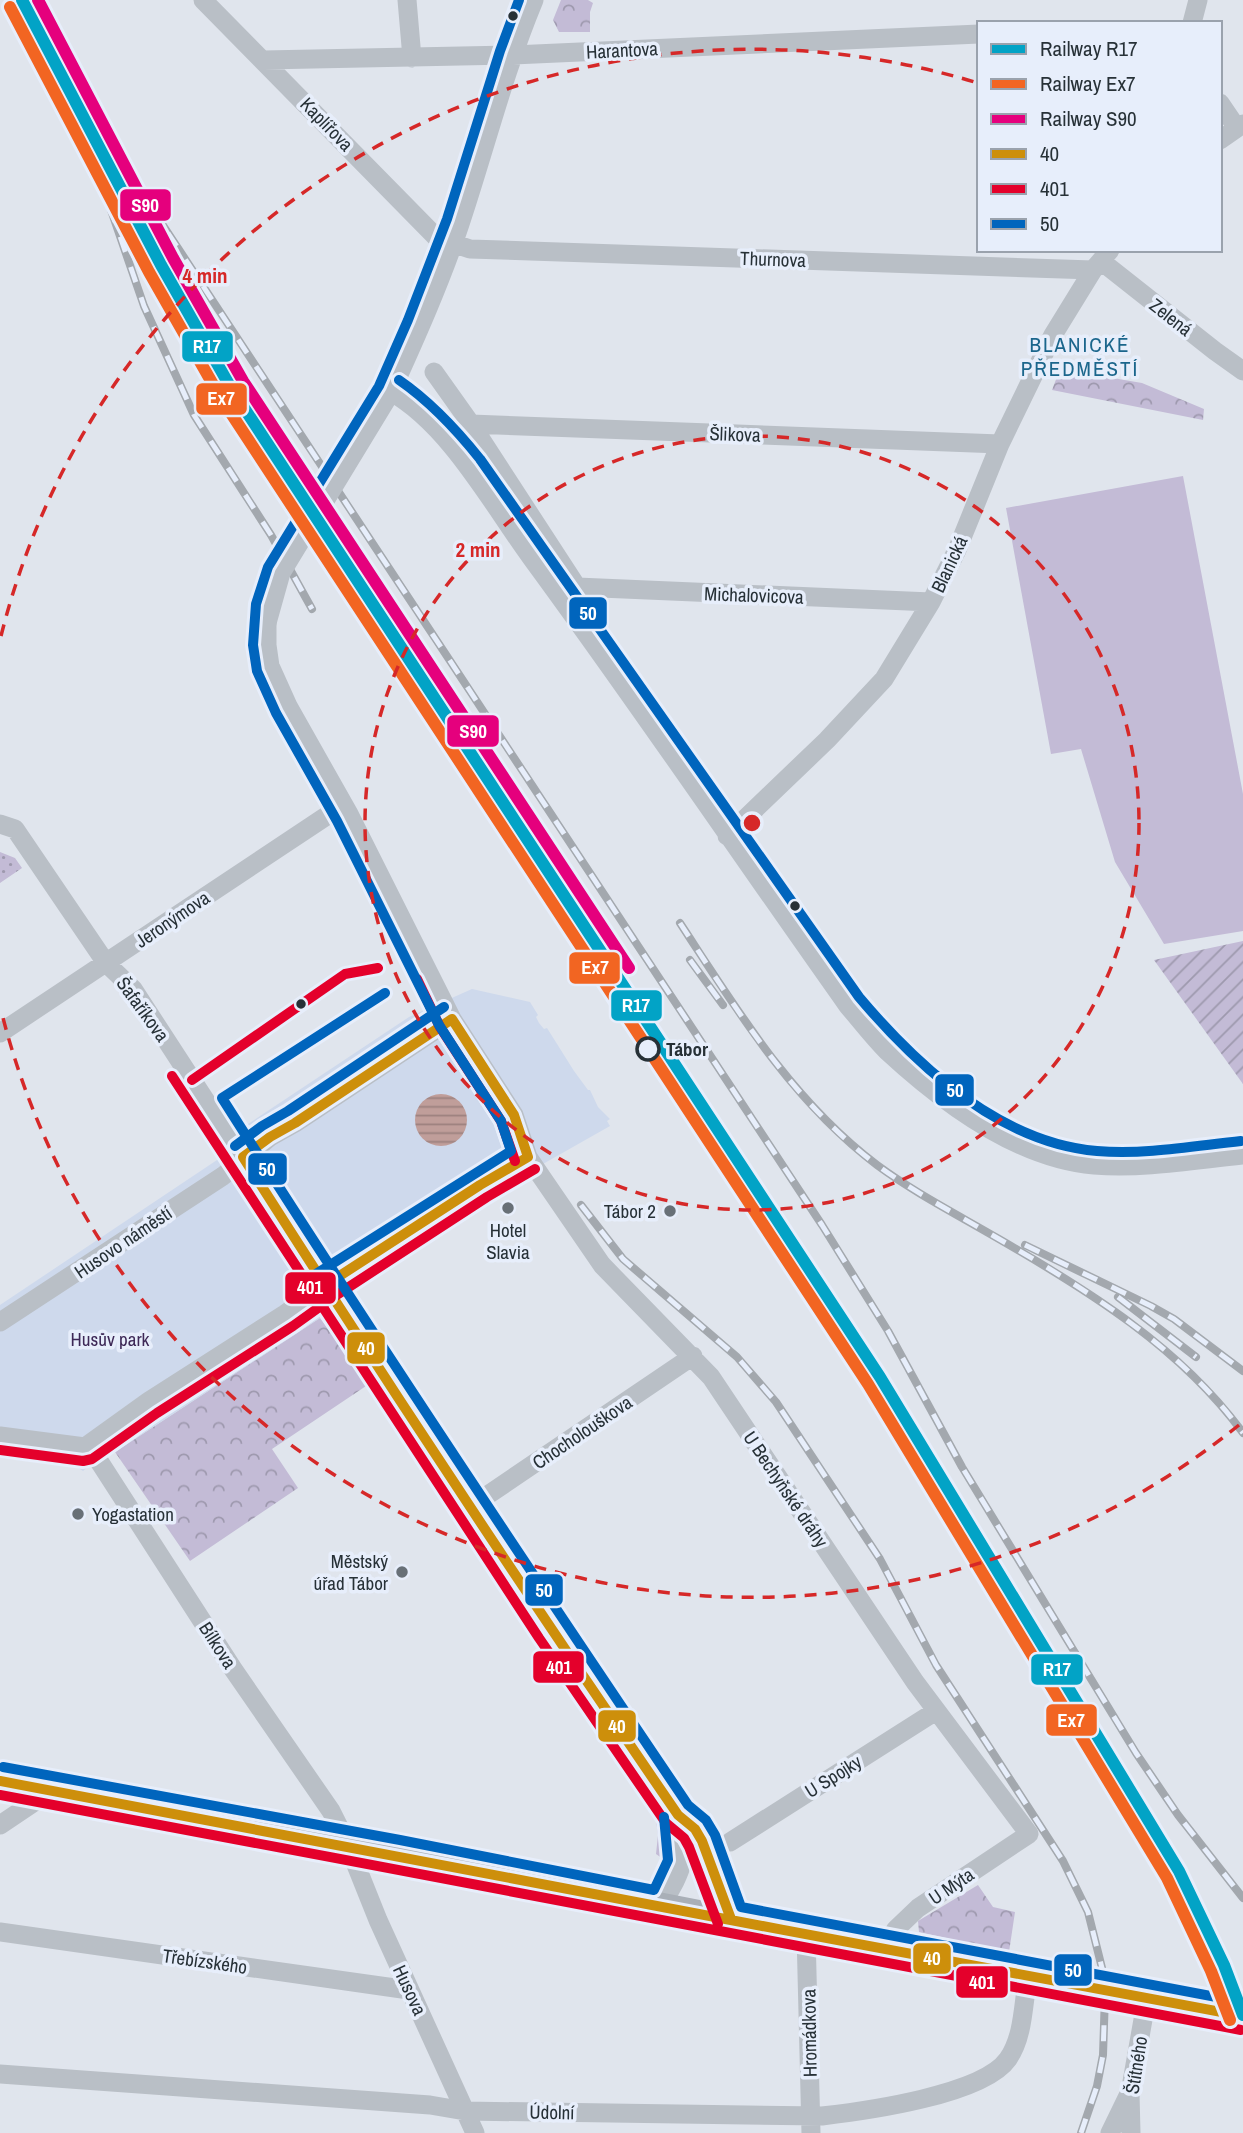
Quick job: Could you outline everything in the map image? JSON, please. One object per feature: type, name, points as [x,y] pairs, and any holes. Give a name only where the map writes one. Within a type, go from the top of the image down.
[{"type":"main road","points":[[0,1781],[1243,2016]]},
{"type":"street","name":"Kaplířova","points":[[203,0],[437,238],[453,244]]},
{"type":"street","points":[[407,0],[412,58]]},
{"type":"street","points":[[0,1436],[85,1447],[149,1401],[324,1286],[528,1157],[514,1115],[452,1019],[344,804],[288,706],[270,666],[267,623],[281,573],[391,392],[412,346],[453,244],[513,55],[534,0]]},
{"type":"street","points":[[1193,21],[1198,0]]},
{"type":"street","name":"Harantova","points":[[264,60],[513,55],[977,34]]},
{"type":"street","points":[[1222,105],[1240,126],[1222,139]]},
{"type":"street","name":"Thurnova","points":[[453,244],[470,249],[1102,261]]},
{"type":"street","name":"Zelená","points":[[1102,261],[1243,371]]},
{"type":"street","name":"Blanická","points":[[727,836],[827,740],[884,679],[931,602],[957,550],[1000,444],[1053,335],[1102,261]]},
{"type":"street","points":[[434,372],[471,424],[569,592],[727,836],[848,1006],[885,1049],[963,1112],[1033,1151],[1072,1163],[1128,1166],[1243,1155]]},
{"type":"street","points":[[391,392],[410,404],[437,428],[569,592]]},
{"type":"street","name":"Šlikova","points":[[471,424],[1000,444]]},
{"type":"street","name":"Michalovicova","points":[[569,592],[931,602]]},
{"type":"street","name":"Jeronýmova","points":[[0,1033],[344,804]]},
{"type":"street","name":"Šafaříkova","points":[[7,827],[106,963],[133,989],[243,1157]]},
{"type":"street","name":"Husovo náměstí","points":[[1,1319],[223,1176],[270,1137],[452,1019]]},
{"type":"street","points":[[243,1157],[324,1286],[470,1507],[678,1815],[695,1829],[731,1919]]},
{"type":"street","name":"U Bechyňské dráhy","points":[[528,1157],[602,1265],[711,1377],[936,1711],[1029,1834]]},
{"type":"street","name":"Chocholouškova","points":[[470,1507],[693,1356]]},
{"type":"street","name":"Bílkova","points":[[85,1447],[97,1458],[233,1669],[331,1811],[348,1845]]},
{"type":"street","name":"U Spojky","points":[[730,1842],[936,1711]]},
{"type":"street","points":[[0,1825],[52,1790]]},
{"type":"street","points":[[662,1906],[682,1870],[678,1815]]},
{"type":"street","name":"U Mýta","points":[[884,1949],[896,1929],[918,1908],[1029,1834]]},
{"type":"street","name":"Husova","points":[[348,1845],[378,1920],[475,2133]]},
{"type":"street","name":"Třebízského","points":[[0,1932],[410,1990]]},
{"type":"street","name":"Hromádkova","points":[[806,1933],[811,2125]]},
{"type":"street","name":"Údolní","points":[[0,2074],[430,2105],[464,2111],[811,2125],[929,2097],[980,2080],[994,2072],[1006,2062],[1018,2039],[1028,1976]]},
{"type":"street","name":"Štítného","points":[[1131,2133],[1130,2093],[1147,1997]]},
{"type":"street","points":[[1110,2133],[1130,2093]]},
{"type":"green space","points":[[561,0],[588,0],[593,3],[590,32],[559,32],[553,20]]},
{"type":"green space","points":[[1060,369],[1142,383],[1204,409],[1203,420],[1052,390]]},
{"type":"green space","points":[[1183,476],[1243,794],[1243,931],[1164,944],[1115,862],[1081,749],[1051,754],[1006,508]]},
{"type":"green space","points":[[0,852],[15,858],[22,868],[0,883]]},
{"type":"green space","points":[[1243,941],[1243,1084],[1154,960]]},
{"type":"green space","points":[[320,1318],[369,1384],[272,1449],[298,1488],[190,1561],[115,1452]]},
{"type":"green space","points":[[658,1819],[668,1839],[666,1861],[656,1854]]},
{"type":"green space","points":[[978,1885],[993,1907],[1015,1912],[1009,1952],[919,1932],[918,1921]]},
{"type":"shaded area","points":[[472,989],[530,1002],[538,1015],[536,1017],[539,1023],[544,1029],[547,1028],[574,1071],[590,1090],[598,1107],[610,1119],[607,1121],[610,1126],[520,1177],[348,1292],[320,1318],[115,1452],[107,1451],[83,1471],[77,1467],[0,1458],[0,1305],[220,1158],[248,1124],[409,1017]]},
{"type":"shaded area","points":[[441,1094],[451,1096],[459,1102],[465,1110],[465,1130],[459,1138],[451,1144],[441,1146],[431,1144],[423,1138],[417,1130],[415,1120],[417,1110],[423,1102],[431,1096]]},
{"type":"railway","points":[[85,96],[131,177],[822,1225],[888,1331],[962,1467],[1136,1753],[1178,1815],[1243,1898]]},
{"type":"railway","points":[[89,146],[144,306],[194,415],[271,535],[312,609]]},
{"type":"railway","points":[[680,923],[768,1053],[792,1083],[846,1140],[906,1185],[1066,1279],[1132,1324],[1191,1374],[1243,1433]]},
{"type":"railway","points":[[690,960],[723,1005]]},
{"type":"railway","points":[[581,1205],[623,1259],[737,1357],[776,1402],[880,1559],[936,1665],[1063,1861],[1088,1912],[1102,1968],[1105,1995],[1103,2055],[1097,2086],[1081,2133]]},
{"type":"railway","points":[[1025,1245],[1174,1319],[1243,1371]]},
{"type":"railway","points":[[1118,1297],[1196,1357]]},
{"type":"rail line","name":"R17","points":[[22,0],[161,265],[231,388],[880,1377],[1179,1871],[1224,1965],[1243,2015]]},
{"type":"rail line","name":"S90","points":[[38,0],[173,258],[243,381],[629,968]]},
{"type":"rail line","name":"Ex7","points":[[10,7],[149,272],[219,395],[868,1384],[1167,1878],[1211,1971],[1230,2020]]},
{"type":"transit line","name":"50","points":[[316,1274],[511,1151],[501,1121],[439,1025],[337,821],[276,713],[257,671],[253,645],[256,604],[268,567],[379,386],[408,320],[447,219],[500,51],[519,0]]},
{"type":"transit line","name":"50","points":[[399,380],[442,416],[480,459],[859,997],[935,1074],[995,1117],[1062,1145],[1097,1151],[1133,1152],[1241,1141]]},
{"type":"transit line","name":"401","points":[[192,1080],[345,974],[378,968]]},
{"type":"transit line","name":"401","points":[[417,979],[440,1027],[501,1121],[515,1161]]},
{"type":"transit line","name":"50","points":[[385,993],[222,1098],[570,1629],[688,1805],[706,1820],[715,1835],[741,1907],[1243,2002]]},
{"type":"transit line","name":"50","points":[[235,1146],[444,1007]]},
{"type":"transit line","name":"40","points":[[452,1019],[514,1115],[528,1157]]},
{"type":"transit line","name":"40","points":[[243,1157],[452,1019]]},
{"type":"transit line","name":"401","points":[[172,1076],[539,1638],[666,1823],[684,1838],[718,1924]]},
{"type":"transit line","name":"40","points":[[243,1157],[403,1406],[567,1652],[678,1815],[695,1829],[731,1919]]},
{"type":"transit line","name":"40","points":[[324,1286],[528,1157]]},
{"type":"transit line","name":"401","points":[[0,1450],[83,1461],[92,1459],[332,1298],[487,1197],[535,1169]]},
{"type":"transit line","name":"50","points":[[3,1767],[654,1890],[668,1860],[664,1817]]},
{"type":"transit line","name":"40","points":[[0,1781],[1243,2016]]},
{"type":"transit line","name":"401","points":[[0,1795],[1241,2030]]},
{"type":"place","name":"Tábor","points":[[648,1049]]},
{"type":"place","name":"Hotel Slavia","points":[[508,1208]]},
{"type":"place","name":"Tábor 2","points":[[670,1211]]},
{"type":"place","name":"Yogastation","points":[[78,1514]]},
{"type":"place","name":"Městský úřad Tábor","points":[[402,1572]]},
{"type":"district","name":"BLANICKÉ PŘEDMĚSTÍ","points":[[1080,356]]},
{"type":"park label","name":"Husův park","points":[[110,1339]]}]
